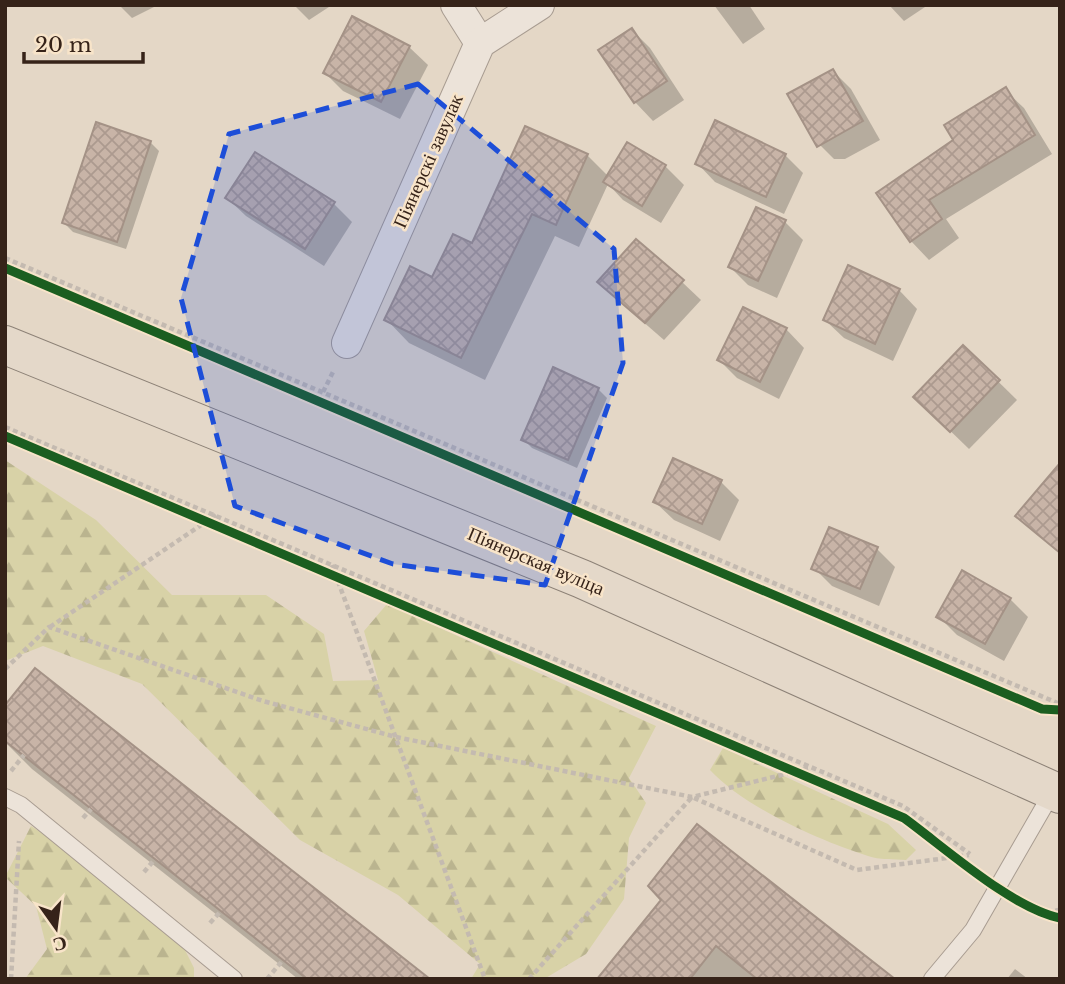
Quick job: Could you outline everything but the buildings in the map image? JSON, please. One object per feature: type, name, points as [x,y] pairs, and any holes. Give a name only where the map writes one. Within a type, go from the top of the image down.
[{"type":"main road","name":"Піянерская вуліца","points":[[5,345],[582,579],[1057,790]]},
{"type":"street","points":[[456,5],[480,43],[540,5]]},
{"type":"street","name":"Піянерскі завулак","points":[[347,342],[480,43]]},
{"type":"lane","points":[[932,979],[973,930],[996,886],[1057,790]]},
{"type":"lane","points":[[5,797],[21,805],[233,979]]},
{"type":"path","points":[[5,258],[1060,704]]},
{"type":"path","points":[[5,268],[785,600]]},
{"type":"path","points":[[5,427],[904,818],[996,886],[1043,915],[1060,918]]},
{"type":"path","points":[[5,436],[212,518]]},
{"type":"path","points":[[5,669],[49,628],[212,518]]},
{"type":"path","points":[[333,570],[485,979]]},
{"type":"path","points":[[49,628],[262,701],[396,737],[692,797],[857,870],[958,858],[970,854],[903,806],[333,570]]},
{"type":"path","points":[[1042,709],[1060,710]]},
{"type":"path","points":[[5,778],[24,755]]},
{"type":"path","points":[[529,979],[692,797],[810,768]]},
{"type":"path","points":[[11,979],[21,805]]},
{"type":"path","points":[[1057,908],[1060,924]]},
{"type":"path","points":[[267,979],[283,960]]},
{"type":"highlighted area","points":[[418,84],[614,249],[623,363],[545,585],[393,564],[235,506],[181,298],[229,134]]},
{"type":"green space","points":[[5,460],[96,520],[172,595],[266,595],[324,634],[333,681],[378,680],[364,631],[387,604],[656,726],[629,778],[646,803],[629,838],[624,899],[586,954],[544,979],[471,979],[480,964],[398,895],[300,840],[142,684],[43,646],[5,661]]},
{"type":"green space","points":[[723,748],[888,824],[916,850],[906,860],[872,857],[849,850],[762,810],[710,770]]},
{"type":"green space","points":[[31,826],[167,914],[194,968],[194,979],[25,979],[47,949],[36,906],[5,877]]},
{"type":"cycle path","points":[[5,268],[1042,709],[1060,710]]},
{"type":"cycle path","points":[[5,436],[904,818],[1021,903],[1060,918]]}]
